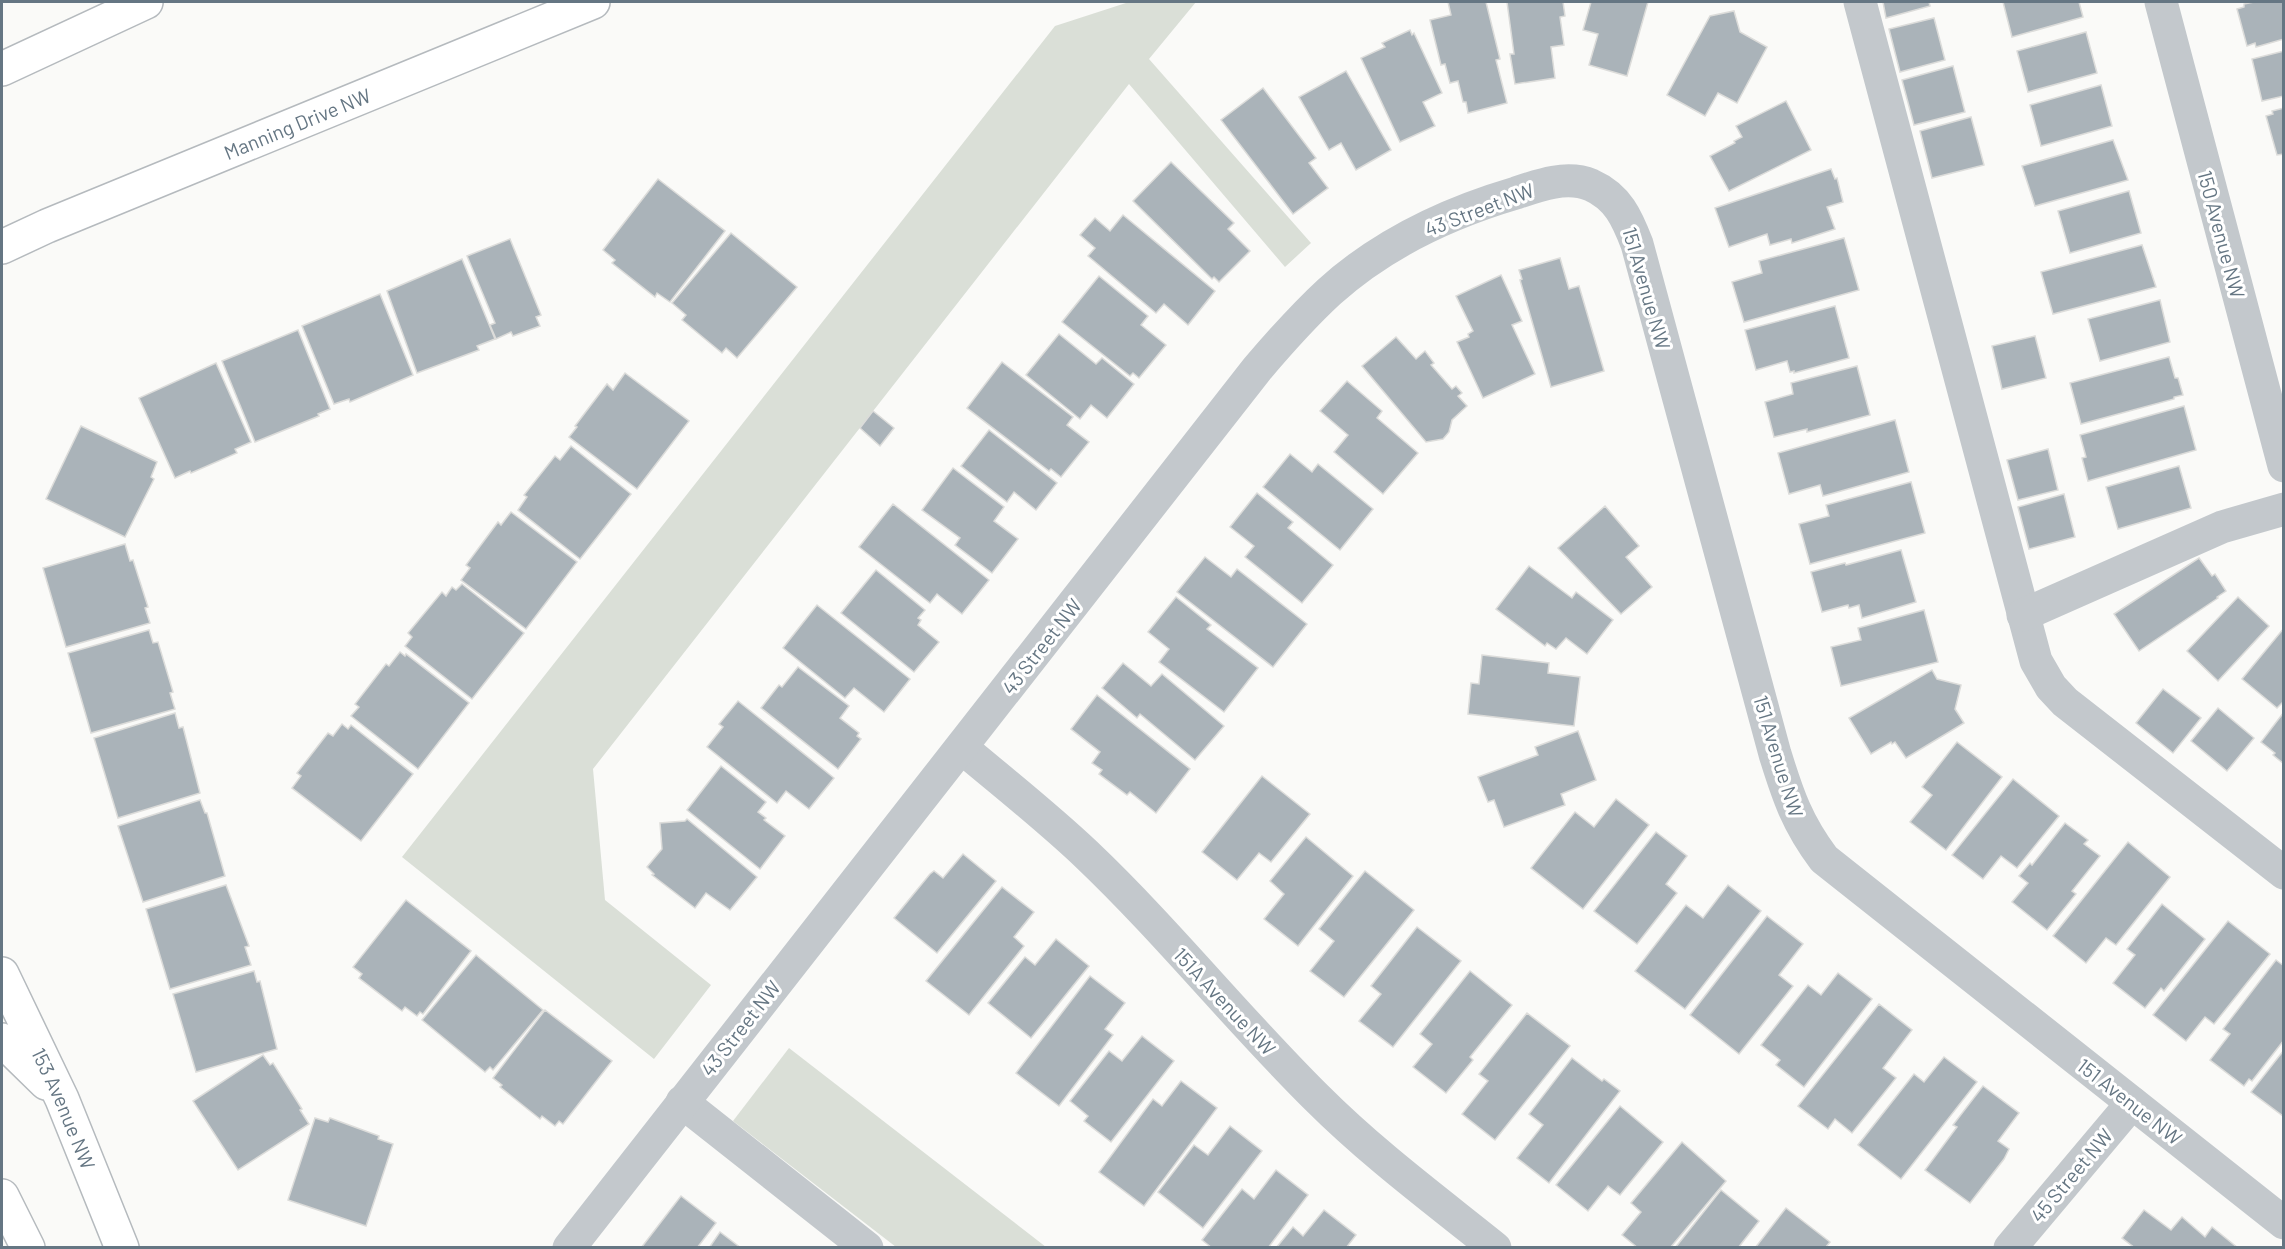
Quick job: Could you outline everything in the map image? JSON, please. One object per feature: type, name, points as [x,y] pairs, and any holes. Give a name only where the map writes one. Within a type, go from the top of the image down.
[{"type":"main road","points":[[2,69],[146,2]]},
{"type":"main road","name":"Manning Drive NW","points":[[2,247],[47,226],[593,2]]},
{"type":"main road","points":[[2,254],[47,226]]},
{"type":"main road","name":"153 Avenue NW","points":[[2,974],[63,1099],[122,1248]]},
{"type":"main road","points":[[2,1040],[63,1099]]},
{"type":"main road","points":[[2,1196],[28,1248]]},
{"type":"street","points":[[1860,2],[2036,662],[2051,687],[2065,702],[2283,873]]},
{"type":"street","name":"150 Avenue NW","points":[[2161,2],[2283,465]]},
{"type":"street","name":"43 Street NW","points":[[569,1248],[1257,369],[1300,321],[1329,292],[1365,264],[1421,230],[1451,215],[1548,183],[1572,181],[1590,184],[1606,193]]},
{"type":"street","name":"151 Avenue NW","points":[[1606,193],[1619,205],[1629,222],[1637,244],[1776,754],[1791,804],[1805,834],[1824,859],[2283,1223]]},
{"type":"street","points":[[2023,615],[2222,527],[2283,508]]},
{"type":"street","name":"151A Avenue NW","points":[[962,748],[1087,855],[1286,1066],[1353,1132],[1495,1248]]},
{"type":"street","points":[[682,1102],[867,1248]]},
{"type":"street","name":"45 Street NW","points":[[2010,1248],[2132,1103]]},
{"type":"shaded area","points":[[1129,2],[1196,2],[1149,59],[1311,243],[1285,267],[1129,84],[593,769],[605,900],[711,985],[654,1059],[402,857],[1055,26]]},
{"type":"shaded area","points":[[789,1048],[1046,1247],[896,1247],[733,1121]]},
{"type":"building","points":[[1448,2],[1486,2],[1500,59],[1496,60],[1507,103],[1468,113],[1458,81],[1450,83],[1445,64],[1441,65],[1430,20],[1451,15]]},
{"type":"building","points":[[1507,2],[1563,2],[1565,16],[1560,17],[1564,45],[1551,47],[1555,78],[1515,84],[1510,54],[1514,54]]},
{"type":"building","points":[[1591,2],[1648,2],[1627,76],[1589,65],[1598,34],[1583,30]]},
{"type":"building","points":[[1883,2],[1929,2],[1930,6],[1886,18]]},
{"type":"building","points":[[2003,2],[2079,2],[2083,17],[2012,37]]},
{"type":"building","points":[[2284,2],[2284,39],[2256,47],[2255,43],[2247,46],[2237,9],[2244,7],[2244,4]]},
{"type":"building","points":[[1734,11],[1740,32],[1767,47],[1737,103],[1718,93],[1705,116],[1667,95],[1710,16]]},
{"type":"building","points":[[1934,18],[1945,60],[1900,72],[1889,29]]},
{"type":"building","points":[[1410,30],[1412,35],[1414,33],[1442,93],[1423,102],[1435,126],[1400,142],[1361,58],[1385,47],[1382,43]]},
{"type":"building","points":[[2086,32],[2097,73],[2028,92],[2017,51]]},
{"type":"building","points":[[2284,51],[2284,96],[2262,101],[2252,59]]},
{"type":"building","points":[[1953,66],[1965,112],[1914,125],[1902,80]]},
{"type":"building","points":[[1346,71],[1391,150],[1356,170],[1341,143],[1329,150],[1299,97]]},
{"type":"building","points":[[2101,85],[2112,126],[2041,146],[2030,105]]},
{"type":"building","points":[[1263,88],[1316,158],[1309,163],[1328,188],[1293,214],[1221,120]]},
{"type":"building","points":[[1786,101],[1811,150],[1729,191],[1710,156],[1742,137],[1736,126]]},
{"type":"building","points":[[2284,108],[2284,154],[2277,155],[2266,116],[2273,114],[2272,111]]},
{"type":"building","points":[[1971,117],[1984,165],[1932,178],[1920,131]]},
{"type":"building","points":[[2113,140],[2128,180],[2035,206],[2022,166]]},
{"type":"building","points":[[1171,162],[1234,223],[1228,229],[1250,251],[1219,282],[1214,277],[1212,279],[1133,201]]},
{"type":"building","points":[[1831,169],[1835,179],[1837,178],[1843,202],[1827,207],[1835,229],[1792,243],[1791,239],[1770,245],[1767,234],[1729,247],[1715,208]]},
{"type":"building","points":[[658,179],[725,231],[670,302],[657,293],[655,297],[612,263],[615,260],[603,250]]},
{"type":"building","points":[[2129,191],[2141,233],[2070,253],[2058,211]]},
{"type":"building","points":[[1123,215],[1215,291],[1188,325],[1164,304],[1156,313],[1088,256],[1095,248],[1080,235],[1095,218],[1110,231]]},
{"type":"building","points":[[731,233],[797,287],[737,358],[726,348],[722,353],[682,320],[686,315],[672,303]]},
{"type":"building","points":[[1844,238],[1859,290],[1744,322],[1732,282],[1762,273],[1759,261]]},
{"type":"building","points":[[510,239],[541,315],[536,317],[540,326],[513,336],[511,332],[496,339],[490,325],[495,323],[467,256]]},
{"type":"building","points":[[2142,245],[2156,287],[2053,314],[2041,272]]},
{"type":"building","points":[[1560,258],[1569,289],[1579,286],[1604,371],[1551,387],[1519,270]]},
{"type":"building","points":[[462,259],[495,339],[477,346],[479,350],[417,373],[387,291]]},
{"type":"building","points":[[1501,275],[1522,321],[1512,325],[1535,374],[1483,398],[1457,342],[1469,337],[1468,334],[1473,331],[1456,296]]},
{"type":"building","points":[[1099,276],[1148,316],[1141,325],[1166,345],[1139,378],[1133,373],[1130,376],[1062,322]]},
{"type":"building","points":[[380,294],[413,375],[350,402],[349,399],[334,404],[302,326]]},
{"type":"building","points":[[2160,300],[2170,342],[2100,361],[2088,319]]},
{"type":"building","points":[[1835,306],[1849,358],[1794,373],[1794,371],[1790,372],[1787,361],[1756,370],[1745,330]]},
{"type":"building","points":[[298,330],[330,409],[318,414],[319,416],[255,442],[222,361]]},
{"type":"building","points":[[1059,334],[1096,364],[1102,358],[1134,384],[1107,418],[1091,405],[1080,419],[1026,375]]},
{"type":"building","points":[[2035,336],[2046,378],[2002,389],[1992,346]]},
{"type":"building","points":[[1396,337],[1416,359],[1425,351],[1434,363],[1431,365],[1452,389],[1456,386],[1462,393],[1458,396],[1467,406],[1452,420],[1449,432],[1443,439],[1426,442],[1362,366]]},
{"type":"building","points":[[2169,357],[2183,395],[2081,424],[2070,383]]},
{"type":"building","points":[[1002,362],[1073,417],[1067,425],[1089,442],[1061,477],[1051,469],[1049,471],[967,408]]},
{"type":"building","points":[[216,363],[251,442],[235,449],[237,453],[175,478],[139,398]]},
{"type":"building","points":[[1857,366],[1870,415],[1807,432],[1807,429],[1774,437],[1765,402],[1793,394],[1791,383]]},
{"type":"building","points":[[625,373],[689,421],[637,489],[569,437],[607,384],[613,390]]},
{"type":"building","points":[[1347,381],[1382,411],[1377,418],[1418,453],[1383,494],[1334,452],[1348,435],[1320,411]]},
{"type":"building","points":[[2184,406],[2196,450],[2088,481],[2082,458],[2086,457],[2080,435]]},
{"type":"building","points":[[873,411],[894,428],[880,446],[860,428]]},
{"type":"building","points":[[1895,420],[1909,472],[1823,496],[1820,485],[1789,494],[1778,453]]},
{"type":"building","points":[[81,426],[157,462],[151,477],[154,479],[125,537],[46,499]]},
{"type":"building","points":[[989,430],[1057,483],[1036,510],[1014,492],[1007,502],[961,466]]},
{"type":"building","points":[[571,446],[631,494],[580,559],[518,510],[527,497],[524,495],[555,456],[560,460]]},
{"type":"building","points":[[2048,449],[2058,490],[2018,500],[2007,460]]},
{"type":"building","points":[[1290,454],[1312,472],[1318,464],[1373,509],[1340,550],[1263,487]]},
{"type":"building","points":[[2179,466],[2191,508],[2118,529],[2106,487]]},
{"type":"building","points":[[953,468],[1004,507],[994,521],[1018,539],[992,573],[955,545],[960,538],[922,510]]},
{"type":"building","points":[[1911,482],[1925,533],[1810,564],[1799,524],[1829,516],[1826,505]]},
{"type":"building","points":[[1257,493],[1293,522],[1288,528],[1333,565],[1302,603],[1245,557],[1254,546],[1230,527]]},
{"type":"building","points":[[2064,494],[2075,537],[2029,549],[2018,507]]},
{"type":"building","points":[[893,504],[989,580],[962,614],[937,594],[930,603],[859,547]]},
{"type":"building","points":[[1605,506],[1639,546],[1626,557],[1652,587],[1621,614],[1558,548]]},
{"type":"building","points":[[511,512],[577,562],[526,629],[461,580],[470,568],[466,565],[498,522],[501,525]]},
{"type":"building","points":[[125,544],[130,561],[133,560],[148,607],[145,608],[150,623],[66,647],[43,568]]},
{"type":"building","points":[[1901,550],[1916,602],[1862,618],[1859,605],[1849,608],[1848,605],[1822,612],[1811,572]]},
{"type":"building","points":[[1205,557],[1231,577],[1237,569],[1307,624],[1273,667],[1177,592]]},
{"type":"building","points":[[2199,558],[2212,576],[2215,574],[2226,591],[2139,651],[2114,614]]},
{"type":"building","points":[[1529,566],[1572,598],[1576,592],[1613,620],[1587,654],[1566,638],[1556,649],[1547,643],[1545,646],[1496,609]]},
{"type":"building","points":[[876,570],[925,610],[918,618],[921,620],[918,625],[939,642],[914,672],[841,613]]},
{"type":"building","points":[[462,584],[524,633],[472,699],[405,646],[412,637],[408,633],[442,592],[446,596],[452,587],[456,590]]},
{"type":"building","points":[[1176,597],[1211,625],[1207,629],[1258,668],[1224,712],[1159,662],[1169,649],[1148,632]]},
{"type":"building","points":[[2238,597],[2269,626],[2218,681],[2187,651]]},
{"type":"building","points":[[817,605],[910,679],[884,712],[854,688],[845,698],[783,648]]},
{"type":"building","points":[[1924,610],[1938,662],[1841,686],[1831,647],[1861,640],[1858,628]]},
{"type":"building","points":[[2284,628],[2284,701],[2277,708],[2242,679]]},
{"type":"building","points":[[149,630],[153,643],[158,642],[173,692],[170,693],[175,709],[91,733],[68,653]]},
{"type":"building","points":[[400,652],[405,656],[406,654],[469,703],[418,769],[351,716],[359,707],[355,704],[386,664],[389,666]]},
{"type":"building","points":[[1482,655],[1549,663],[1548,673],[1580,677],[1574,726],[1468,714],[1471,683],[1479,684]]},
{"type":"building","points":[[1123,663],[1151,686],[1162,674],[1224,726],[1195,760],[1140,714],[1137,718],[1102,688]]},
{"type":"building","points":[[798,667],[849,706],[840,718],[859,733],[857,736],[861,739],[838,769],[761,708],[779,685],[782,687]]},
{"type":"building","points":[[1932,670],[1937,679],[1961,685],[1955,709],[1964,723],[1906,758],[1895,742],[1871,754],[1849,718]]},
{"type":"building","points":[[2163,689],[2201,718],[2173,753],[2136,723]]},
{"type":"building","points":[[1097,695],[1190,769],[1156,813],[1130,792],[1127,795],[1099,774],[1102,770],[1092,763],[1100,752],[1071,729]]},
{"type":"building","points":[[738,701],[834,778],[809,809],[786,791],[777,803],[707,747],[723,727],[719,724]]},
{"type":"building","points":[[2218,708],[2254,738],[2227,771],[2191,741]]},
{"type":"building","points":[[2284,712],[2284,764],[2261,742]]},
{"type":"building","points":[[175,713],[179,728],[183,727],[200,793],[118,818],[94,738]]},
{"type":"building","points":[[342,724],[348,729],[351,725],[413,774],[361,841],[292,788],[301,776],[297,773],[328,733],[333,736]]},
{"type":"building","points":[[1578,731],[1596,780],[1561,794],[1565,805],[1504,827],[1494,800],[1488,802],[1478,777],[1538,755],[1535,747]]},
{"type":"building","points":[[1957,742],[2002,777],[1946,850],[1910,822],[1932,795],[1922,787]]},
{"type":"building","points":[[721,766],[766,802],[758,812],[766,818],[764,820],[785,836],[760,869],[687,810]]},
{"type":"building","points":[[1262,776],[1310,814],[1271,862],[1259,853],[1237,880],[1202,852]]},
{"type":"building","points":[[2013,779],[2059,816],[2017,868],[2001,856],[1983,879],[1952,855]]},
{"type":"building","points":[[1616,799],[1649,825],[1583,909],[1531,868],[1575,812],[1594,827]]},
{"type":"building","points":[[200,800],[207,813],[225,876],[143,902],[118,826]]},
{"type":"building","points":[[687,819],[757,877],[730,910],[706,893],[695,908],[652,875],[654,874],[647,867],[662,849],[660,823]]},
{"type":"building","points":[[2065,823],[2088,840],[2084,844],[2100,856],[2072,891],[2076,894],[2047,930],[2012,902],[2028,883],[2019,876],[2030,863],[2032,865]]},
{"type":"building","points":[[1656,832],[1687,856],[1666,884],[1677,893],[1637,944],[1594,911]]},
{"type":"building","points":[[1306,837],[1353,876],[1298,946],[1264,919],[1284,894],[1270,881]]},
{"type":"building","points":[[2128,842],[2170,877],[2116,945],[2106,938],[2086,963],[2053,936]]},
{"type":"building","points":[[963,854],[996,881],[937,953],[894,918],[930,874],[934,871],[943,878]]},
{"type":"building","points":[[1365,871],[1414,910],[1344,997],[1310,971],[1334,941],[1319,929]]},
{"type":"building","points":[[226,885],[249,946],[245,947],[251,965],[170,989],[146,909]]},
{"type":"building","points":[[1728,885],[1761,911],[1685,1009],[1635,971],[1686,905],[1703,918]]},
{"type":"building","points":[[1002,887],[1034,912],[1014,937],[1024,946],[969,1015],[926,981]]},
{"type":"building","points":[[406,900],[471,951],[423,1014],[420,1012],[417,1016],[405,1007],[402,1011],[359,978],[362,974],[353,967]]},
{"type":"building","points":[[2162,904],[2205,939],[2164,991],[2161,988],[2145,1008],[2113,983],[2135,955],[2127,949]]},
{"type":"building","points":[[1767,916],[1803,944],[1779,975],[1793,986],[1739,1054],[1690,1015]]},
{"type":"building","points":[[2228,921],[2270,954],[2214,1024],[2205,1017],[2186,1041],[2153,1015]]},
{"type":"building","points":[[1417,927],[1461,961],[1393,1047],[1359,1021],[1381,994],[1371,986]]},
{"type":"building","points":[[1056,939],[1089,966],[1031,1038],[988,1003],[1025,957],[1035,965]]},
{"type":"building","points":[[476,955],[543,1010],[493,1070],[490,1067],[485,1072],[422,1020]]},
{"type":"building","points":[[2276,960],[2284,966],[2284,1040],[2252,1081],[2249,1079],[2244,1086],[2210,1060],[2230,1034],[2223,1029]]},
{"type":"building","points":[[254,971],[257,982],[260,981],[277,1049],[196,1072],[173,994]]},
{"type":"building","points":[[1470,971],[1512,1005],[1470,1057],[1473,1060],[1446,1093],[1413,1067],[1432,1044],[1420,1034]]},
{"type":"building","points":[[1838,973],[1872,999],[1804,1087],[1776,1065],[1780,1060],[1761,1045],[1808,985],[1821,995]]},
{"type":"building","points":[[1090,976],[1125,1003],[1105,1029],[1113,1035],[1059,1106],[1016,1073]]},
{"type":"building","points":[[1879,1004],[1912,1030],[1883,1068],[1896,1078],[1852,1133],[1835,1119],[1828,1129],[1798,1106]]},
{"type":"building","points":[[545,1010],[612,1061],[563,1124],[559,1121],[555,1126],[542,1116],[540,1119],[500,1087],[502,1085],[493,1078]]},
{"type":"building","points":[[1527,1013],[1570,1046],[1495,1140],[1462,1114],[1488,1081],[1479,1074]]},
{"type":"building","points":[[1142,1036],[1174,1061],[1111,1142],[1084,1121],[1088,1116],[1070,1101],[1109,1051],[1122,1061]]},
{"type":"building","points":[[2284,1050],[2284,1115],[2283,1116],[2251,1092]]},
{"type":"building","points":[[263,1055],[270,1065],[273,1063],[309,1124],[238,1170],[193,1101]]},
{"type":"building","points":[[1944,1057],[1977,1082],[1901,1179],[1858,1145],[1914,1074],[1924,1082]]},
{"type":"building","points":[[1572,1058],[1602,1081],[1604,1079],[1620,1091],[1549,1183],[1517,1158],[1543,1125],[1529,1114]]},
{"type":"building","points":[[1181,1081],[1217,1108],[1144,1206],[1099,1172],[1153,1099],[1162,1106]]},
{"type":"building","points":[[1983,1086],[2019,1113],[1998,1141],[2009,1149],[2004,1159],[1970,1203],[1925,1170],[1957,1127],[1953,1125]]},
{"type":"building","points":[[1620,1106],[1663,1142],[1620,1195],[1608,1186],[1588,1211],[1556,1185]]},
{"type":"building","points":[[315,1118],[328,1122],[330,1118],[379,1136],[378,1139],[393,1144],[366,1226],[288,1200]]},
{"type":"building","points":[[1230,1126],[1262,1151],[1203,1228],[1158,1192],[1194,1145],[1208,1155]]},
{"type":"building","points":[[1682,1142],[1726,1181],[1670,1248],[1638,1248],[1622,1235],[1641,1212],[1631,1203]]},
{"type":"building","points":[[1276,1170],[1308,1195],[1268,1248],[1212,1248],[1202,1240],[1242,1189],[1254,1199]]},
{"type":"building","points":[[1721,1190],[1759,1221],[1738,1248],[1675,1248]]},
{"type":"building","points":[[681,1196],[716,1223],[697,1248],[641,1248]]},
{"type":"building","points":[[1786,1208],[1830,1242],[1825,1248],[1755,1248]]},
{"type":"building","points":[[1324,1210],[1356,1235],[1346,1248],[1276,1248],[1293,1227],[1303,1236]]},
{"type":"building","points":[[2144,1210],[2171,1230],[2182,1217],[2205,1237],[2212,1227],[2238,1248],[2135,1248],[2122,1238]]},
{"type":"building","points":[[720,1232],[741,1248],[709,1248]]}]
